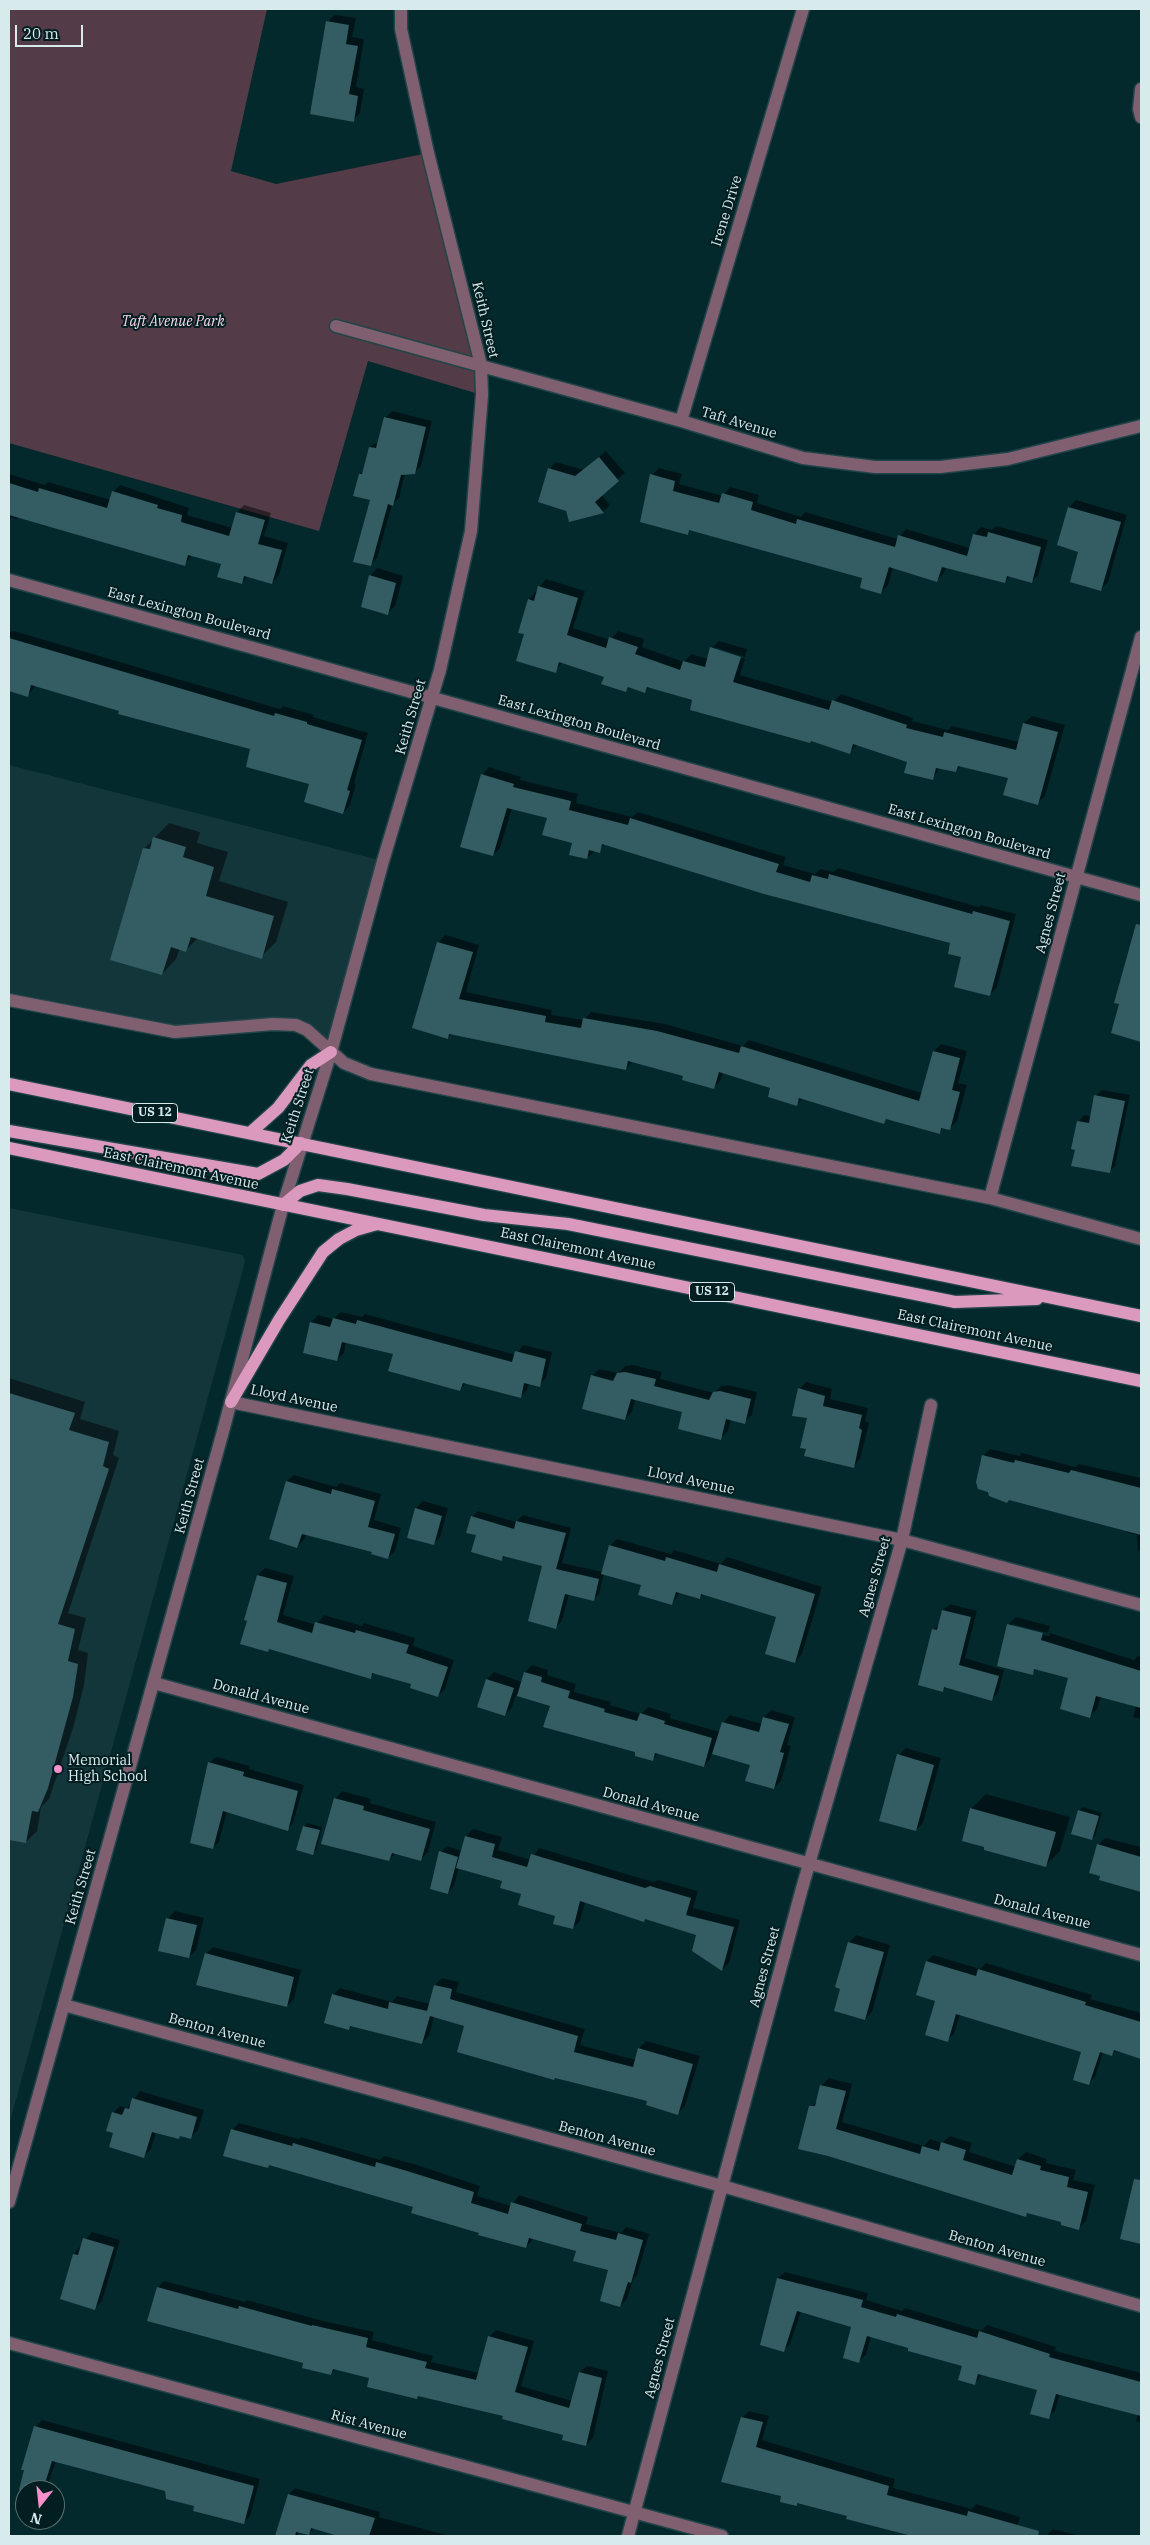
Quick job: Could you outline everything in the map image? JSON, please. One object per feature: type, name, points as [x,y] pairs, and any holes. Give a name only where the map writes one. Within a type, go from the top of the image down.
[{"type":"main road","points":[[251,1132],[278,1108],[311,1065],[331,1052]]},
{"type":"main road","name":"US 12","points":[[9,1084],[301,1142],[1141,1316]]},
{"type":"main road","points":[[9,1131],[258,1174],[284,1160],[301,1142]]},
{"type":"main road","name":"East Clairemont Avenue","points":[[9,1148],[1141,1381]]},
{"type":"main road","points":[[283,1205],[300,1191],[318,1185],[484,1215],[568,1224],[955,1302],[1057,1299]]},
{"type":"main road","points":[[231,1402],[279,1320],[323,1252],[356,1230],[380,1224]]},
{"type":"street","name":"Keith Street","points":[[9,2202],[154,1683],[283,1205],[301,1142],[331,1052],[383,861],[433,698],[471,531],[482,395],[481,365],[426,143],[401,30],[400,9]]},
{"type":"street","name":"Irene Drive","points":[[681,421],[803,9]]},
{"type":"street","points":[[1141,89],[1139,109],[1141,117]]},
{"type":"street","name":"Taft Avenue","points":[[336,326],[681,421],[802,458],[875,467],[940,467],[1008,458],[1141,426]]},
{"type":"street","name":"East Lexington Boulevard","points":[[9,580],[1141,896]]},
{"type":"street","name":"Agnes Street","points":[[990,1198],[1141,637]]},
{"type":"street","points":[[9,1000],[174,1032],[273,1024],[296,1025],[307,1030],[344,1063],[371,1074],[990,1198],[1141,1239]]},
{"type":"street","name":"Lloyd Avenue","points":[[231,1402],[902,1540],[1141,1605]]},
{"type":"street","name":"Agnes Street","points":[[628,2536],[809,1864],[902,1540],[931,1405]]},
{"type":"street","name":"Donald Avenue","points":[[154,1683],[1141,1955]]},
{"type":"street","name":"Benton Avenue","points":[[64,2005],[722,2186],[1141,2306]]},
{"type":"street","name":"Rist Avenue","points":[[9,2343],[722,2536]]},
{"type":"shaded area","points":[[9,765],[383,861],[331,1052],[296,1025],[189,1032],[9,1000]]},
{"type":"shaded area","name":"Memorial High School","points":[[9,1208],[243,1255],[245,1262],[9,2125]]},
{"type":"green space","name":"Taft Avenue Park","points":[[9,9],[267,9],[231,171],[276,184],[428,153],[482,395],[368,361],[319,531],[9,443]]},
{"type":"building","points":[[326,21],[349,25],[346,44],[358,46],[349,94],[358,96],[354,122],[310,114]]},
{"type":"building","points":[[384,417],[426,427],[415,474],[401,475],[393,506],[388,504],[371,566],[353,562],[370,500],[353,496],[359,474],[362,474],[369,447],[376,448]]},
{"type":"building","points":[[599,457],[619,481],[595,502],[604,513],[569,522],[566,511],[538,502],[548,468],[575,476]]},
{"type":"building","points":[[650,474],[675,481],[673,491],[719,503],[722,493],[753,502],[751,510],[796,524],[797,519],[895,547],[898,535],[967,556],[973,534],[987,537],[988,532],[1041,547],[1032,583],[1007,576],[1005,583],[942,567],[937,582],[889,567],[881,594],[860,588],[862,578],[689,530],[688,535],[640,522]]},
{"type":"building","points":[[9,483],[38,492],[39,488],[107,508],[112,491],[158,505],[157,508],[182,515],[181,522],[229,536],[236,512],[265,520],[258,544],[282,550],[272,584],[244,576],[242,584],[217,577],[221,564],[188,555],[185,566],[9,515]]},
{"type":"building","points":[[1068,507],[1121,522],[1101,591],[1070,582],[1078,552],[1057,545]]},
{"type":"building","points":[[369,575],[396,583],[388,615],[361,607]]},
{"type":"building","points":[[538,586],[578,598],[567,635],[606,648],[609,637],[638,647],[635,654],[680,670],[683,661],[705,667],[710,647],[741,657],[733,682],[829,710],[832,700],[907,725],[906,728],[943,737],[944,732],[1016,750],[1023,723],[1058,732],[1038,805],[1003,795],[1008,778],[958,766],[956,772],[936,768],[933,780],[904,773],[907,762],[853,744],[850,754],[811,741],[810,743],[690,710],[692,700],[647,687],[645,693],[628,687],[626,692],[601,684],[604,677],[559,662],[556,673],[516,661],[524,634],[518,633],[528,599],[534,601]]},
{"type":"building","points":[[9,638],[274,716],[275,713],[307,722],[307,724],[362,740],[347,790],[350,791],[343,814],[304,802],[309,784],[246,767],[250,749],[118,714],[119,711],[31,685],[28,697],[9,691]]},
{"type":"building","points":[[481,774],[514,784],[513,787],[571,801],[569,810],[628,825],[630,818],[779,864],[776,872],[810,882],[812,875],[828,879],[829,874],[972,914],[973,911],[1010,921],[990,996],[954,987],[961,957],[948,954],[950,943],[764,894],[602,844],[600,853],[589,850],[587,859],[569,855],[572,843],[542,835],[547,818],[507,808],[493,856],[460,847]]},
{"type":"building","points":[[153,837],[186,847],[183,857],[214,867],[206,896],[274,916],[262,959],[191,937],[186,952],[171,947],[162,975],[110,960],[143,848],[150,849]]},
{"type":"building","points":[[1136,924],[1141,925],[1141,1042],[1111,1033],[1119,1004],[1114,1003]]},
{"type":"building","points":[[437,942],[473,952],[459,999],[546,1016],[545,1022],[581,1028],[583,1018],[657,1031],[739,1053],[741,1046],[919,1101],[933,1051],[960,1058],[952,1090],[960,1092],[950,1130],[941,1128],[940,1134],[886,1119],[884,1124],[799,1098],[797,1106],[768,1097],[770,1088],[719,1072],[714,1089],[682,1080],[683,1076],[628,1061],[626,1070],[449,1034],[448,1039],[412,1028]]},
{"type":"building","points":[[1094,1095],[1125,1101],[1110,1173],[1071,1166],[1075,1150],[1071,1149],[1077,1121],[1089,1123]]},
{"type":"building","points":[[333,1318],[356,1324],[357,1320],[512,1362],[515,1351],[546,1359],[540,1387],[524,1383],[521,1398],[463,1383],[460,1391],[388,1371],[393,1354],[342,1342],[337,1361],[303,1353],[310,1322],[330,1327]]},
{"type":"building","points":[[625,1372],[656,1379],[654,1386],[709,1400],[713,1392],[720,1391],[751,1399],[745,1424],[726,1419],[721,1440],[678,1429],[682,1412],[631,1399],[625,1420],[582,1409],[591,1375],[613,1381],[617,1373]]},
{"type":"building","points":[[798,1388],[825,1396],[823,1406],[862,1415],[859,1428],[862,1430],[854,1468],[804,1456],[806,1449],[800,1448],[807,1418],[792,1416]]},
{"type":"building","name":"Memorial High School","points":[[9,1393],[75,1413],[69,1430],[109,1442],[103,1466],[109,1469],[58,1624],[75,1629],[68,1661],[78,1664],[73,1697],[48,1788],[38,1812],[32,1811],[26,1843],[9,1840]]},
{"type":"building","points":[[982,1455],[1014,1463],[1015,1460],[1069,1473],[1071,1470],[1141,1488],[1141,1535],[1009,1500],[1007,1503],[989,1496],[988,1492],[978,1489],[976,1482]]},
{"type":"building","points":[[286,1481],[331,1494],[332,1489],[375,1501],[368,1527],[395,1534],[388,1559],[371,1554],[372,1552],[302,1534],[297,1548],[269,1539]]},
{"type":"building","points":[[415,1508],[442,1516],[434,1545],[407,1538]]},
{"type":"building","points":[[471,1516],[514,1529],[516,1521],[566,1533],[556,1569],[599,1579],[594,1601],[565,1594],[556,1629],[528,1621],[542,1566],[503,1556],[502,1561],[471,1552],[476,1535],[466,1533]]},
{"type":"building","points":[[609,1545],[665,1561],[666,1557],[717,1572],[719,1564],[815,1594],[795,1663],[765,1654],[776,1617],[701,1594],[700,1599],[676,1592],[672,1605],[638,1595],[641,1585],[601,1574]]},
{"type":"building","points":[[257,1575],[287,1583],[277,1622],[312,1633],[315,1622],[355,1633],[356,1630],[409,1645],[406,1653],[448,1667],[438,1697],[410,1688],[411,1684],[372,1673],[371,1679],[269,1649],[268,1652],[240,1644],[247,1621],[244,1620]]},
{"type":"building","points":[[942,1610],[971,1617],[959,1665],[999,1676],[992,1701],[944,1687],[943,1692],[918,1685],[932,1629],[937,1630]]},
{"type":"building","points":[[1007,1624],[1043,1633],[1041,1640],[1141,1671],[1141,1708],[1096,1696],[1090,1718],[1060,1709],[1068,1678],[1034,1669],[1033,1675],[997,1666]]},
{"type":"building","points":[[524,1672],[542,1677],[541,1682],[570,1691],[568,1698],[605,1709],[604,1712],[637,1721],[640,1713],[665,1721],[664,1724],[712,1738],[704,1767],[655,1753],[653,1761],[635,1756],[635,1752],[543,1727],[550,1706],[517,1696]]},
{"type":"building","points":[[486,1679],[514,1688],[505,1716],[477,1707]]},
{"type":"building","points":[[763,1717],[789,1724],[780,1752],[784,1753],[774,1789],[745,1781],[750,1765],[712,1754],[722,1722],[759,1732]]},
{"type":"building","points":[[897,1754],[934,1765],[916,1831],[879,1821]]},
{"type":"building","points":[[208,1762],[244,1772],[243,1776],[298,1791],[288,1831],[223,1811],[213,1849],[190,1843]]},
{"type":"building","points":[[334,1798],[364,1806],[363,1810],[430,1829],[421,1861],[392,1853],[389,1861],[321,1844]]},
{"type":"building","points":[[970,1808],[1056,1832],[1046,1867],[984,1850],[984,1847],[962,1841]]},
{"type":"building","points":[[1078,1810],[1099,1816],[1092,1840],[1071,1834]]},
{"type":"building","points":[[303,1826],[320,1830],[313,1855],[296,1850]]},
{"type":"building","points":[[465,1836],[495,1844],[492,1857],[527,1867],[531,1854],[645,1888],[650,1886],[691,1898],[686,1915],[734,1927],[722,1971],[692,1951],[696,1935],[645,1919],[644,1922],[580,1901],[573,1929],[553,1924],[555,1916],[518,1905],[521,1894],[500,1888],[502,1881],[456,1868]]},
{"type":"building","points":[[1097,1844],[1141,1857],[1141,1892],[1099,1880],[1100,1876],[1089,1873]]},
{"type":"building","points":[[439,1851],[458,1857],[448,1894],[430,1889]]},
{"type":"building","points":[[166,1918],[197,1925],[189,1958],[158,1951]]},
{"type":"building","points":[[848,1942],[884,1952],[865,2020],[834,2011],[840,1989],[835,1987]]},
{"type":"building","points":[[205,1953],[294,1977],[287,2007],[196,1985]]},
{"type":"building","points":[[926,1961],[976,1976],[978,1969],[1086,2002],[1085,2005],[1141,2022],[1141,2059],[1114,2050],[1112,2056],[1100,2052],[1089,2085],[1073,2080],[1081,2052],[956,2014],[948,2042],[925,2035],[935,2001],[916,1995]]},
{"type":"building","points":[[434,1985],[452,1989],[450,1999],[578,2036],[574,2052],[633,2067],[638,2048],[693,2064],[678,2115],[646,2105],[647,2101],[555,2078],[554,2080],[457,2052],[464,2026],[430,2016],[422,2044],[350,2026],[349,2030],[324,2023],[332,1994],[388,2009],[389,2002],[427,2011]]},
{"type":"building","points":[[820,2085],[846,2091],[836,2129],[920,2154],[922,2146],[939,2151],[941,2142],[966,2150],[963,2160],[1012,2175],[1017,2159],[1041,2166],[1040,2170],[1069,2177],[1067,2187],[1088,2192],[1079,2230],[1061,2225],[1061,2222],[1027,2213],[1026,2217],[828,2156],[798,2149],[809,2106],[815,2106]]},
{"type":"building","points":[[132,2098],[197,2117],[191,2139],[180,2136],[179,2139],[152,2132],[144,2158],[109,2147],[113,2133],[106,2131],[112,2112],[122,2115],[125,2108],[129,2109]]},
{"type":"building","points":[[231,2129],[292,2146],[293,2143],[375,2167],[376,2162],[407,2171],[474,2192],[471,2203],[508,2214],[511,2202],[582,2224],[580,2231],[616,2240],[618,2233],[643,2240],[631,2283],[628,2282],[620,2307],[600,2301],[608,2270],[573,2261],[576,2251],[529,2238],[526,2248],[478,2235],[479,2233],[411,2213],[413,2207],[269,2165],[268,2168],[223,2156]]},
{"type":"building","points":[[1134,2179],[1141,2180],[1141,2244],[1120,2239]]},
{"type":"building","points":[[83,2238],[114,2247],[95,2310],[60,2299],[73,2254],[78,2255]]},
{"type":"building","points":[[777,2278],[863,2300],[861,2307],[896,2317],[897,2314],[977,2338],[979,2331],[1050,2354],[1049,2357],[1141,2382],[1141,2416],[1056,2394],[1049,2419],[1030,2414],[1037,2390],[978,2374],[975,2385],[958,2380],[962,2366],[908,2351],[908,2348],[867,2336],[859,2363],[843,2358],[851,2327],[797,2311],[784,2352],[760,2345]]},
{"type":"building","points":[[157,2287],[238,2309],[239,2306],[312,2326],[368,2338],[366,2347],[427,2362],[425,2368],[476,2380],[488,2336],[528,2347],[515,2392],[569,2408],[579,2372],[602,2378],[586,2446],[562,2440],[563,2435],[502,2419],[503,2416],[418,2396],[417,2399],[367,2387],[369,2378],[333,2369],[331,2375],[302,2368],[303,2363],[147,2321]]},
{"type":"building","points":[[741,2417],[763,2422],[756,2447],[889,2486],[887,2495],[967,2516],[968,2511],[1039,2531],[1038,2536],[912,2536],[846,2519],[847,2516],[797,2503],[797,2506],[780,2502],[781,2496],[721,2482]]},
{"type":"building","points":[[34,2426],[254,2486],[244,2524],[193,2511],[194,2506],[166,2499],[165,2491],[52,2461],[46,2480],[22,2480],[24,2470],[21,2470]]},
{"type":"building","points":[[288,2494],[375,2518],[369,2536],[338,2536],[311,2528],[309,2535],[296,2532],[295,2536],[275,2536]]},
{"type":"place","name":"Memorial High School","points":[[58,1769]]}]
